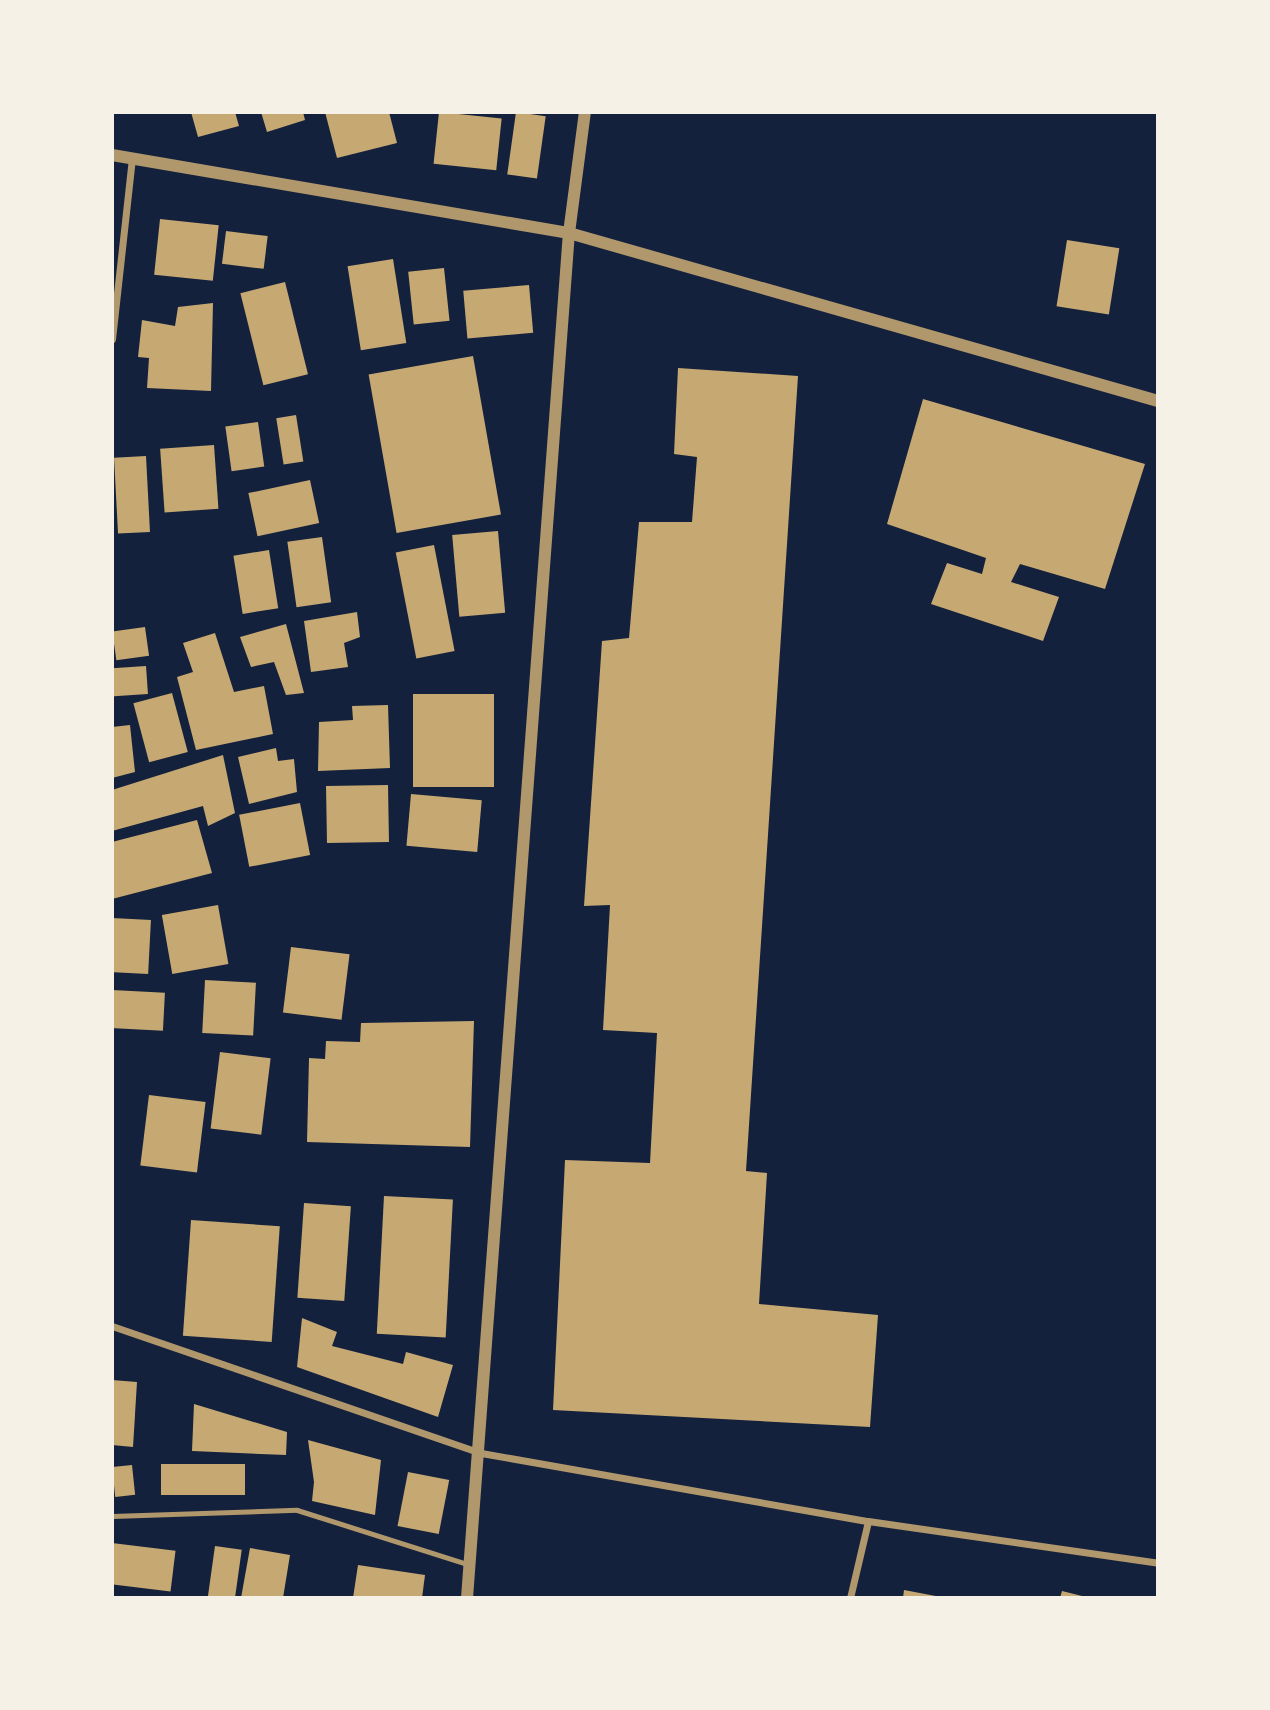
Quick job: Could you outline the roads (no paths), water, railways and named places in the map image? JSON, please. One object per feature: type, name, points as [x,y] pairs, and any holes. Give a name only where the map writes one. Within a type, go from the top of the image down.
[{"type":"street","points":[[467,1598],[481,1453],[569,233],[585,112]]},
{"type":"street","points":[[112,155],[569,233],[1158,401]]},
{"type":"street","points":[[112,339],[132,158]]},
{"type":"street","points":[[112,1326],[481,1453],[868,1521],[1158,1563]]},
{"type":"street","points":[[850,1598],[868,1521]]},
{"type":"lane","points":[[112,1516],[296,1510],[470,1565]]}]
